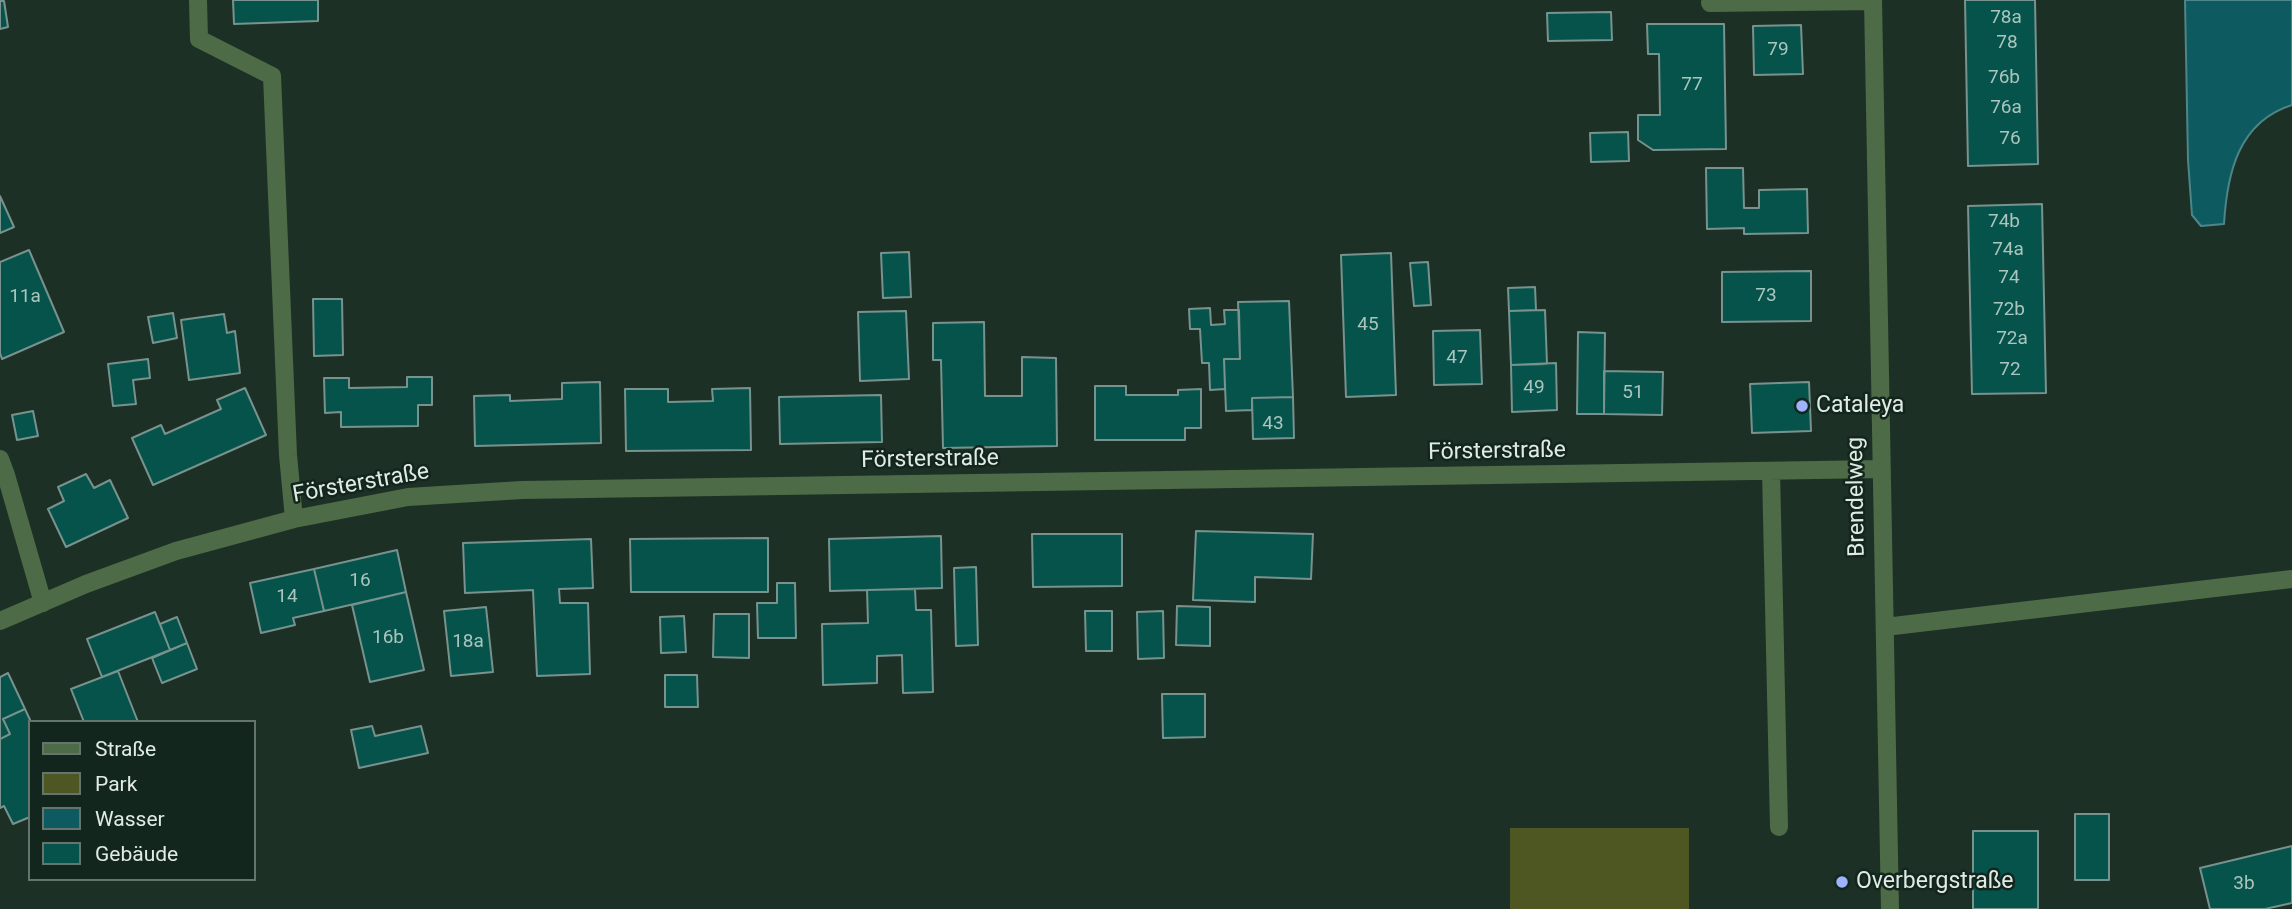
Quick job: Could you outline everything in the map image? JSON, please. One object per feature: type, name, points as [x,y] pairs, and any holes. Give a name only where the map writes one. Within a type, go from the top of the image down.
[{"type":"street","points":[[198,0],[199,39],[272,76],[288,456],[295,519]]},
{"type":"street","points":[[1710,3],[1873,0]]},
{"type":"street","name":"Brendelweg","points":[[1873,0],[1890,909]]},
{"type":"street","points":[[0,459],[43,603]]},
{"type":"street","name":"Försterstraße","points":[[0,621],[176,551],[295,519],[408,497],[522,490],[1881,469]]},
{"type":"street","points":[[1771,471],[1779,827]]},
{"type":"street","points":[[1885,627],[2292,579]]},
{"type":"green space","points":[[1510,828],[1689,828],[1689,909],[1510,909]]},
{"type":"water","points":[[2185,0],[2292,0],[2292,105],[2259,124],[2239,152],[2228,187],[2224,224],[2201,226],[2192,215],[2188,160]]},
{"type":"building","points":[[233,0],[318,0],[318,21],[234,24]]},
{"type":"building","points":[[1965,0],[2035,0],[2038,164],[1968,166]]},
{"type":"building","points":[[0,1],[4,1],[8,27],[0,29]]},
{"type":"building","points":[[1611,12],[1612,40],[1548,41],[1547,13]]},
{"type":"building","points":[[1647,24],[1724,24],[1726,149],[1653,150],[1638,140],[1638,115],[1660,115],[1659,54],[1648,54]]},
{"type":"building","points":[[1801,25],[1803,74],[1754,75],[1753,26]]},
{"type":"building","points":[[1628,132],[1629,161],[1591,162],[1590,133]]},
{"type":"building","points":[[1706,168],[1743,168],[1744,208],[1759,208],[1759,190],[1807,189],[1808,233],[1744,234],[1744,228],[1707,229]]},
{"type":"building","points":[[0,196],[14,227],[0,233]]},
{"type":"building","points":[[2042,204],[2046,393],[1972,394],[1968,206]]},
{"type":"building","points":[[29,250],[64,332],[2,359],[0,262]]},
{"type":"building","points":[[909,252],[911,297],[883,298],[881,253]]},
{"type":"building","points":[[1391,253],[1396,395],[1346,397],[1341,255]]},
{"type":"building","points":[[1428,262],[1431,305],[1414,306],[1410,263]]},
{"type":"building","points":[[1811,271],[1811,321],[1722,322],[1722,272]]},
{"type":"building","points":[[1535,287],[1536,310],[1509,311],[1508,288]]},
{"type":"building","points":[[313,299],[342,299],[343,355],[314,356]]},
{"type":"building","points":[[1289,301],[1293,397],[1252,398],[1252,410],[1226,411],[1224,359],[1240,359],[1238,302]]},
{"type":"building","points":[[1210,308],[1211,325],[1225,324],[1224,310],[1239,310],[1240,359],[1224,359],[1225,389],[1210,390],[1209,363],[1202,363],[1200,329],[1190,329],[1189,309]]},
{"type":"building","points":[[1545,310],[1547,364],[1511,365],[1509,311]]},
{"type":"building","points":[[906,311],[909,379],[860,381],[858,312]]},
{"type":"building","points":[[173,313],[177,338],[153,343],[148,317]]},
{"type":"building","points":[[224,314],[227,333],[235,331],[240,373],[189,380],[181,320]]},
{"type":"building","points":[[984,322],[985,396],[1022,396],[1022,357],[1056,358],[1057,446],[943,448],[941,360],[933,360],[933,323]]},
{"type":"building","points":[[1480,330],[1482,384],[1434,385],[1433,331]]},
{"type":"building","points":[[1578,332],[1605,333],[1604,414],[1577,414]]},
{"type":"building","points":[[148,359],[150,378],[133,380],[136,404],[113,406],[108,364]]},
{"type":"building","points":[[1556,363],[1557,410],[1512,412],[1511,365]]},
{"type":"building","points":[[1604,371],[1663,372],[1662,415],[1604,414]]},
{"type":"building","points":[[407,377],[432,377],[432,405],[418,405],[418,426],[341,427],[341,412],[325,413],[324,378],[349,378],[349,388],[407,387]]},
{"type":"building","points":[[600,382],[601,443],[475,446],[474,396],[510,395],[510,401],[562,399],[562,383]]},
{"type":"building","points":[[1809,382],[1811,431],[1752,433],[1750,384]]},
{"type":"building","points":[[1095,386],[1126,386],[1126,395],[1178,395],[1178,390],[1201,389],[1201,428],[1185,428],[1185,440],[1095,440]]},
{"type":"building","points":[[245,388],[266,435],[153,485],[132,438],[161,425],[165,434],[221,409],[217,400]]},
{"type":"building","points":[[750,388],[751,450],[626,451],[625,389],[668,389],[668,402],[713,401],[712,389]]},
{"type":"building","points":[[881,395],[882,442],[780,444],[779,397]]},
{"type":"building","points":[[1293,397],[1294,438],[1253,439],[1252,398]]},
{"type":"building","points":[[33,411],[38,436],[17,440],[12,415]]},
{"type":"building","points":[[86,474],[94,488],[110,480],[128,518],[66,547],[48,509],[64,501],[58,487]]},
{"type":"building","points":[[1196,531],[1313,534],[1311,579],[1255,577],[1255,602],[1193,600]]},
{"type":"building","points":[[1032,534],[1122,534],[1122,586],[1033,587]]},
{"type":"building","points":[[941,536],[942,588],[830,591],[829,539]]},
{"type":"building","points":[[768,538],[768,592],[631,592],[630,539]]},
{"type":"building","points":[[591,539],[593,588],[559,589],[560,603],[588,603],[590,674],[537,676],[533,590],[465,593],[463,543]]},
{"type":"building","points":[[397,550],[406,592],[324,611],[314,569]]},
{"type":"building","points":[[976,567],[978,645],[956,646],[954,568]]},
{"type":"building","points":[[314,569],[324,611],[293,618],[295,625],[261,633],[250,583]]},
{"type":"building","points":[[777,583],[795,583],[796,638],[758,638],[757,603],[777,603]]},
{"type":"building","points":[[915,589],[916,610],[931,610],[933,692],[903,693],[902,655],[877,656],[877,683],[823,685],[822,624],[868,623],[867,590]]},
{"type":"building","points":[[406,592],[424,670],[370,682],[352,605]]},
{"type":"building","points":[[1177,606],[1210,607],[1210,646],[1176,645]]},
{"type":"building","points":[[486,607],[493,672],[451,676],[444,611]]},
{"type":"building","points":[[1085,611],[1112,611],[1112,651],[1086,651]]},
{"type":"building","points":[[1163,611],[1164,658],[1138,659],[1137,612]]},
{"type":"building","points":[[155,612],[170,650],[102,677],[87,639]]},
{"type":"building","points":[[714,614],[749,614],[749,658],[713,657]]},
{"type":"building","points":[[684,616],[686,652],[661,653],[660,617]]},
{"type":"building","points":[[177,617],[187,643],[170,650],[160,624]]},
{"type":"building","points":[[187,643],[197,669],[162,683],[152,658]]},
{"type":"building","points":[[118,671],[137,720],[83,720],[71,689]]},
{"type":"building","points":[[8,673],[25,709],[3,719],[10,734],[0,739],[0,677]]},
{"type":"building","points":[[665,675],[697,675],[698,707],[665,707]]},
{"type":"building","points":[[1162,694],[1205,694],[1205,737],[1163,738]]},
{"type":"building","points":[[25,709],[30,720],[28,818],[13,824],[4,806],[0,808],[0,739],[10,734],[3,719]]},
{"type":"building","points":[[372,726],[375,736],[421,726],[428,753],[359,768],[351,730]]},
{"type":"building","points":[[2075,814],[2109,814],[2109,880],[2075,880]]},
{"type":"building","points":[[1973,831],[2038,831],[2038,909],[1973,909]]},
{"type":"building","points":[[2292,846],[2292,903],[2265,909],[2210,909],[2200,868]]},
{"type":"place","name":"Cataleya","points":[[1802,406]]},
{"type":"place","name":"Overbergstraße","points":[[1842,882]]}]
